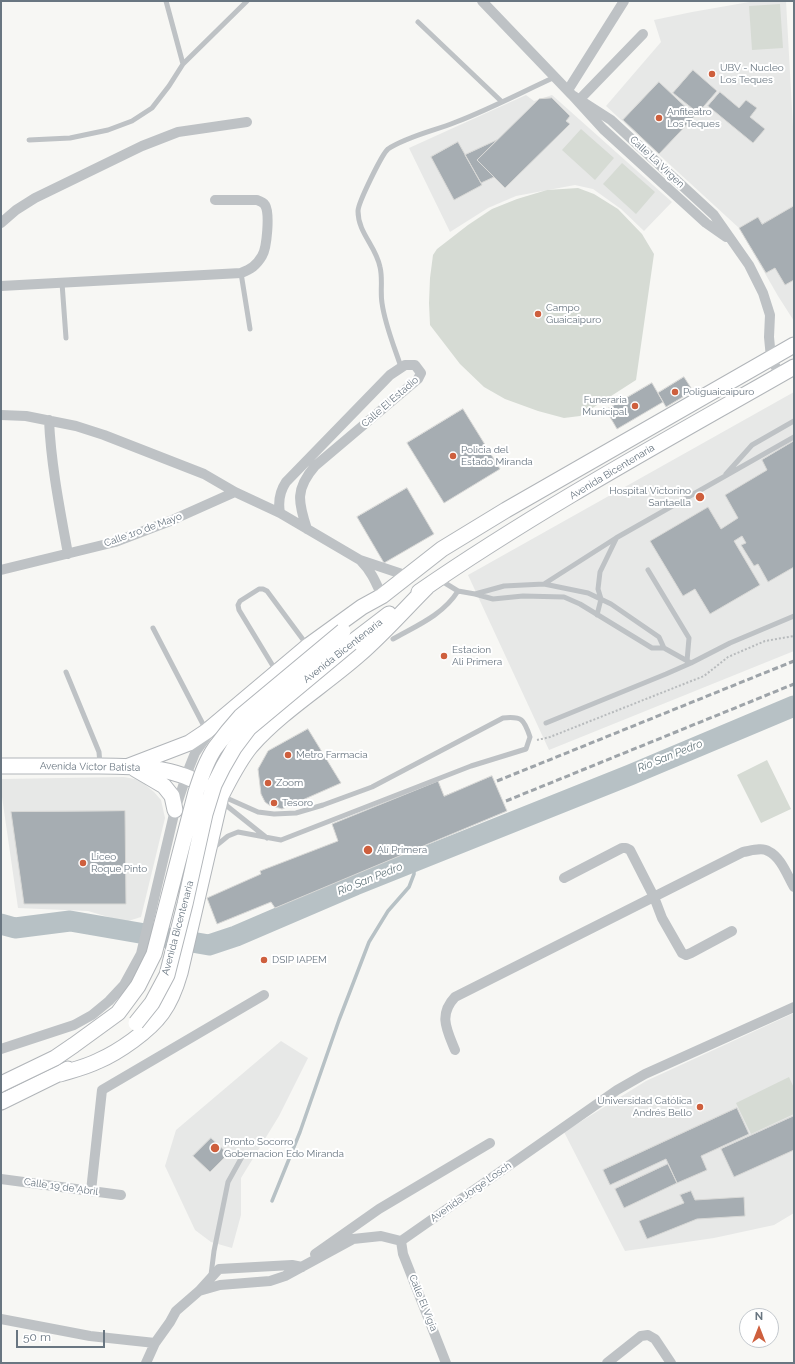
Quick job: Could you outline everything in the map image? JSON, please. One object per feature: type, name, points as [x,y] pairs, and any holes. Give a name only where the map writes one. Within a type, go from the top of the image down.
[{"type":"main road","name":"Avenida Bicentenaria","points":[[60,1074],[115,1043],[136,1023],[152,1003],[166,975],[185,904],[205,814],[214,786],[234,748],[249,728],[347,637],[380,598],[442,549],[506,510],[794,345]]},
{"type":"main road","name":"Avenida Bicentenaria","points":[[1,1084],[55,1058],[85,1038],[118,1013],[138,986],[154,954],[196,792],[204,771],[214,749],[241,716],[347,637],[433,583],[490,544],[646,451],[794,368]]},
{"type":"main road","points":[[1,1102],[60,1074],[98,1061],[124,1047],[146,1030],[162,1014],[174,993],[180,973],[221,796],[240,761],[270,727],[361,654],[433,583]]},
{"type":"main road","points":[[129,766],[189,743],[211,727],[308,646],[362,607],[380,598]]},
{"type":"main road","name":"Avenida Víctor Batista","points":[[1,766],[129,766],[155,769],[186,776],[206,786],[221,796]]},
{"type":"main road","points":[[129,766],[164,786],[172,796],[175,810]]},
{"type":"street","name":"Calle La Virgen","points":[[482,1],[604,129],[706,223],[731,240]]},
{"type":"street","points":[[573,95],[624,1]]},
{"type":"street","points":[[573,95],[643,34]]},
{"type":"street","name":"Calle La Virgen","points":[[573,95],[611,120],[714,215],[749,265],[763,293],[770,315],[769,337],[771,358],[780,375]]},
{"type":"street","points":[[1,223],[16,210],[35,198],[142,146],[178,132],[247,122]]},
{"type":"street","points":[[621,145],[629,136]]},
{"type":"street","points":[[675,195],[683,186]]},
{"type":"street","points":[[1,286],[241,273],[254,267],[264,255],[268,236],[266,206],[257,200],[215,200]]},
{"type":"street","name":"Calle El Estadio","points":[[280,513],[280,498],[283,486],[286,482],[390,375],[401,367],[411,364],[416,365],[421,373],[418,380],[315,466],[307,475],[303,482],[301,493],[301,511],[307,530]]},
{"type":"street","points":[[1,414],[26,416],[76,426],[104,435],[204,474],[235,492],[280,513],[360,560],[408,576]]},
{"type":"street","points":[[49,420],[58,500],[68,554]]},
{"type":"street","name":"Calle 1ro de Mayo","points":[[1,570],[115,542],[170,521],[235,492]]},
{"type":"street","points":[[360,560],[369,569],[374,578],[380,598]]},
{"type":"street","points":[[1,1049],[74,1025],[92,1015],[110,1001],[124,985],[141,954],[175,810],[186,776],[196,753],[211,727]]},
{"type":"street","points":[[564,878],[622,848],[626,848],[630,850],[654,897],[662,918],[682,953],[686,955],[732,931]]},
{"type":"street","points":[[455,1050],[446,1027],[445,1014],[449,1004],[455,998],[743,852],[767,850],[778,858],[794,888]]},
{"type":"street","points":[[91,1191],[102,1090],[264,995]]},
{"type":"street","name":"Avenida Jorge Losch","points":[[401,1241],[617,1090],[645,1074],[794,1007]]},
{"type":"street","points":[[305,1266],[313,1256],[379,1209],[490,1143]]},
{"type":"street","name":"Calle 19 de Abril","points":[[1,1179],[121,1195]]},
{"type":"street","points":[[199,1291],[220,1285],[270,1281],[285,1276],[353,1239],[380,1236],[401,1241]]},
{"type":"street","name":"Calle El Vigía","points":[[401,1241],[403,1254],[446,1363]]},
{"type":"street","points":[[146,1363],[155,1343],[176,1311],[199,1291],[219,1269],[292,1264],[305,1266]]},
{"type":"street","points":[[1,1319],[90,1336],[155,1343]]},
{"type":"street","points":[[607,1363],[641,1336],[648,1335],[655,1338],[671,1363]]},
{"type":"lane","points":[[166,1],[183,64]]},
{"type":"lane","points":[[29,140],[70,138],[108,130],[132,121],[152,108],[169,86],[183,64],[247,1]]},
{"type":"lane","points":[[418,22],[501,101]]},
{"type":"lane","points":[[401,367],[384,316],[380,265],[375,251],[360,225],[358,212],[359,205],[380,158],[388,149],[409,139],[457,122],[555,76]]},
{"type":"lane","points":[[241,273],[250,329]]},
{"type":"lane","points":[[62,283],[66,338]]},
{"type":"lane","points":[[723,477],[752,445],[794,421]]},
{"type":"lane","points":[[544,584],[616,538],[794,437]]},
{"type":"lane","points":[[597,615],[601,599],[598,590],[600,572],[616,538]]},
{"type":"lane","points":[[648,570],[688,638],[689,662]]},
{"type":"lane","points":[[433,583],[458,592],[493,599],[523,596],[564,597],[580,604],[652,648],[664,648],[689,662]]},
{"type":"lane","points":[[474,594],[504,586],[544,584],[588,593],[610,604],[659,637],[664,648]]},
{"type":"lane","points":[[277,672],[239,610],[238,605],[240,600],[259,589],[264,589],[267,591],[308,646]]},
{"type":"lane","points":[[393,639],[436,614],[452,601],[458,592]]},
{"type":"lane","points":[[546,723],[794,616]]},
{"type":"lane","points":[[153,628],[211,727]]},
{"type":"lane","points":[[66,672],[99,752],[100,766]]},
{"type":"lane","points":[[209,852],[228,836],[238,832],[268,839],[281,840],[471,766],[526,749],[530,736],[525,723],[516,717],[503,718],[372,787],[296,813],[274,814],[258,812],[221,796]]},
{"type":"lane","points":[[221,796],[227,806],[268,839]]},
{"type":"lane","points":[[210,1278],[228,1182],[243,1155]]},
{"type":"path","points":[[530,736],[537,740],[550,736],[704,676],[728,657],[765,641],[794,636]]},
{"type":"shaded area","name":"UBV - Nucleo Los Teques","points":[[755,1],[786,1],[794,145],[794,321],[739,228],[606,106],[661,42],[654,20]]},
{"type":"shaded area","points":[[780,4],[783,48],[752,50],[749,6]]},
{"type":"shaded area","points":[[526,95],[534,101],[552,95],[672,202],[644,231],[621,209],[593,189],[575,185],[516,196],[488,208],[450,232],[409,148]]},
{"type":"shaded area","points":[[581,129],[614,158],[595,180],[562,150]]},
{"type":"shaded area","points":[[622,163],[655,192],[636,214],[603,184]]},
{"type":"shaded area","name":"Campo Guaicaipuro","points":[[578,188],[594,194],[618,209],[642,234],[654,254],[636,380],[580,416],[564,418],[538,411],[505,399],[484,387],[460,364],[430,325],[430,278],[433,255],[437,249],[492,209],[517,199],[547,190]]},
{"type":"shaded area","name":"Hospital Victorino Santaella","points":[[794,392],[794,651],[549,750],[468,575]]},
{"type":"shaded area","points":[[767,760],[791,809],[761,823],[737,775]]},
{"type":"shaded area","name":"Liceo Roque Pinto","points":[[124,777],[135,779],[143,783],[154,792],[161,800],[165,818],[141,917],[125,922],[88,911],[18,908],[1,790],[1,779]]},
{"type":"shaded area","name":"Universidad Católica Andrés Bello","points":[[794,1013],[794,1213],[774,1225],[714,1238],[625,1251],[564,1132],[646,1081]]},
{"type":"shaded area","name":"Pronto Socorro Gobernacion Edo Miranda","points":[[281,1041],[308,1058],[279,1116],[241,1178],[241,1215],[232,1248],[211,1242],[195,1230],[165,1166],[176,1130]]},
{"type":"shaded area","points":[[789,1077],[794,1088],[794,1114],[751,1134],[736,1103]]},
{"type":"building","points":[[693,70],[717,91],[698,113],[673,93]]},
{"type":"building","name":"Anfiteatro Los Teques","points":[[659,82],[695,116],[659,154],[623,120]]},
{"type":"building","points":[[720,92],[739,108],[746,100],[757,108],[750,117],[765,129],[753,143],[708,106]]},
{"type":"building","points":[[552,98],[570,116],[566,121],[570,124],[505,188],[477,160],[539,99]]},
{"type":"building","points":[[497,140],[477,160],[494,177],[481,183],[465,155]]},
{"type":"building","points":[[458,142],[482,185],[454,200],[431,157]]},
{"type":"building","points":[[794,206],[794,280],[785,285],[775,268],[766,273],[739,228],[758,217],[762,224]]},
{"type":"building","name":"Poliguaicaipuro","points":[[684,377],[693,391],[666,407],[658,393]]},
{"type":"building","name":"Funeraria Municipal","points":[[652,383],[663,402],[617,429],[606,410]]},
{"type":"building","name":"Policia del Estado Miranda","points":[[463,409],[500,469],[444,503],[407,443]]},
{"type":"building","points":[[794,441],[794,567],[768,582],[758,564],[754,566],[741,545],[746,543],[742,536],[734,541],[760,585],[710,614],[695,589],[683,596],[650,541],[708,507],[721,529],[738,518],[725,495],[767,470],[762,460]]},
{"type":"building","points":[[407,488],[434,534],[384,563],[357,517]]},
{"type":"building","points":[[308,729],[341,783],[282,809],[269,805],[265,802],[261,794],[258,769],[268,751]]},
{"type":"building","points":[[492,776],[507,811],[275,908],[271,902],[217,924],[207,898],[261,874],[260,871],[338,841],[332,824],[438,781],[444,796]]},
{"type":"building","name":"Liceo Roque Pinto","points":[[125,811],[126,904],[24,904],[11,812]]},
{"type":"building","points":[[737,1108],[749,1134],[701,1156],[707,1170],[677,1183],[666,1159],[610,1185],[603,1170]]},
{"type":"building","points":[[794,1116],[794,1150],[734,1177],[721,1149]]},
{"type":"building","points":[[211,1138],[228,1154],[210,1172],[193,1156]]},
{"type":"building","points":[[668,1164],[677,1183],[624,1208],[615,1189]]},
{"type":"building","points":[[691,1191],[695,1200],[744,1197],[745,1216],[697,1219],[647,1239],[639,1221],[684,1203],[680,1195]]},
{"type":"waterway","name":"Río San Pedro","points":[[1,924],[15,928],[70,921],[209,945],[236,936],[355,885],[630,775],[794,706]]},
{"type":"waterway","points":[[272,1201],[300,1132],[339,1020],[369,942],[388,911],[409,887],[414,874],[414,862]]},
{"type":"railway","points":[[497,781],[794,661]]},
{"type":"railway","points":[[506,801],[794,684]]},
{"type":"place","name":"UBV - Nucleo Los Teques","points":[[712,74]]},
{"type":"place","name":"Anfiteatro Los Teques","points":[[659,118]]},
{"type":"place","name":"Campo Guaicaipuro","points":[[538,314]]},
{"type":"place","name":"Poliguaicaipuro","points":[[675,392]]},
{"type":"place","name":"Funeraria Municipal","points":[[635,406]]},
{"type":"place","name":"Policia del Estado Miranda","points":[[453,456]]},
{"type":"place","name":"Hospital Victorino Santaella","points":[[700,497]]},
{"type":"place","name":"Estacion Ali Primera","points":[[444,656]]},
{"type":"place","name":"Metro Farmacia","points":[[288,755]]},
{"type":"place","name":"Zoom","points":[[268,783]]},
{"type":"place","name":"Tesoro","points":[[274,803]]},
{"type":"place","name":"Alí Primera","points":[[368,850]]},
{"type":"place","name":"Liceo Roque Pinto","points":[[83,863]]},
{"type":"place","name":"DSIP IAPEM","points":[[264,960]]},
{"type":"place","name":"Universidad Católica Andrés Bello","points":[[700,1107]]},
{"type":"place","name":"Pronto Socorro Gobernacion Edo Miranda","points":[[215,1148]]}]
